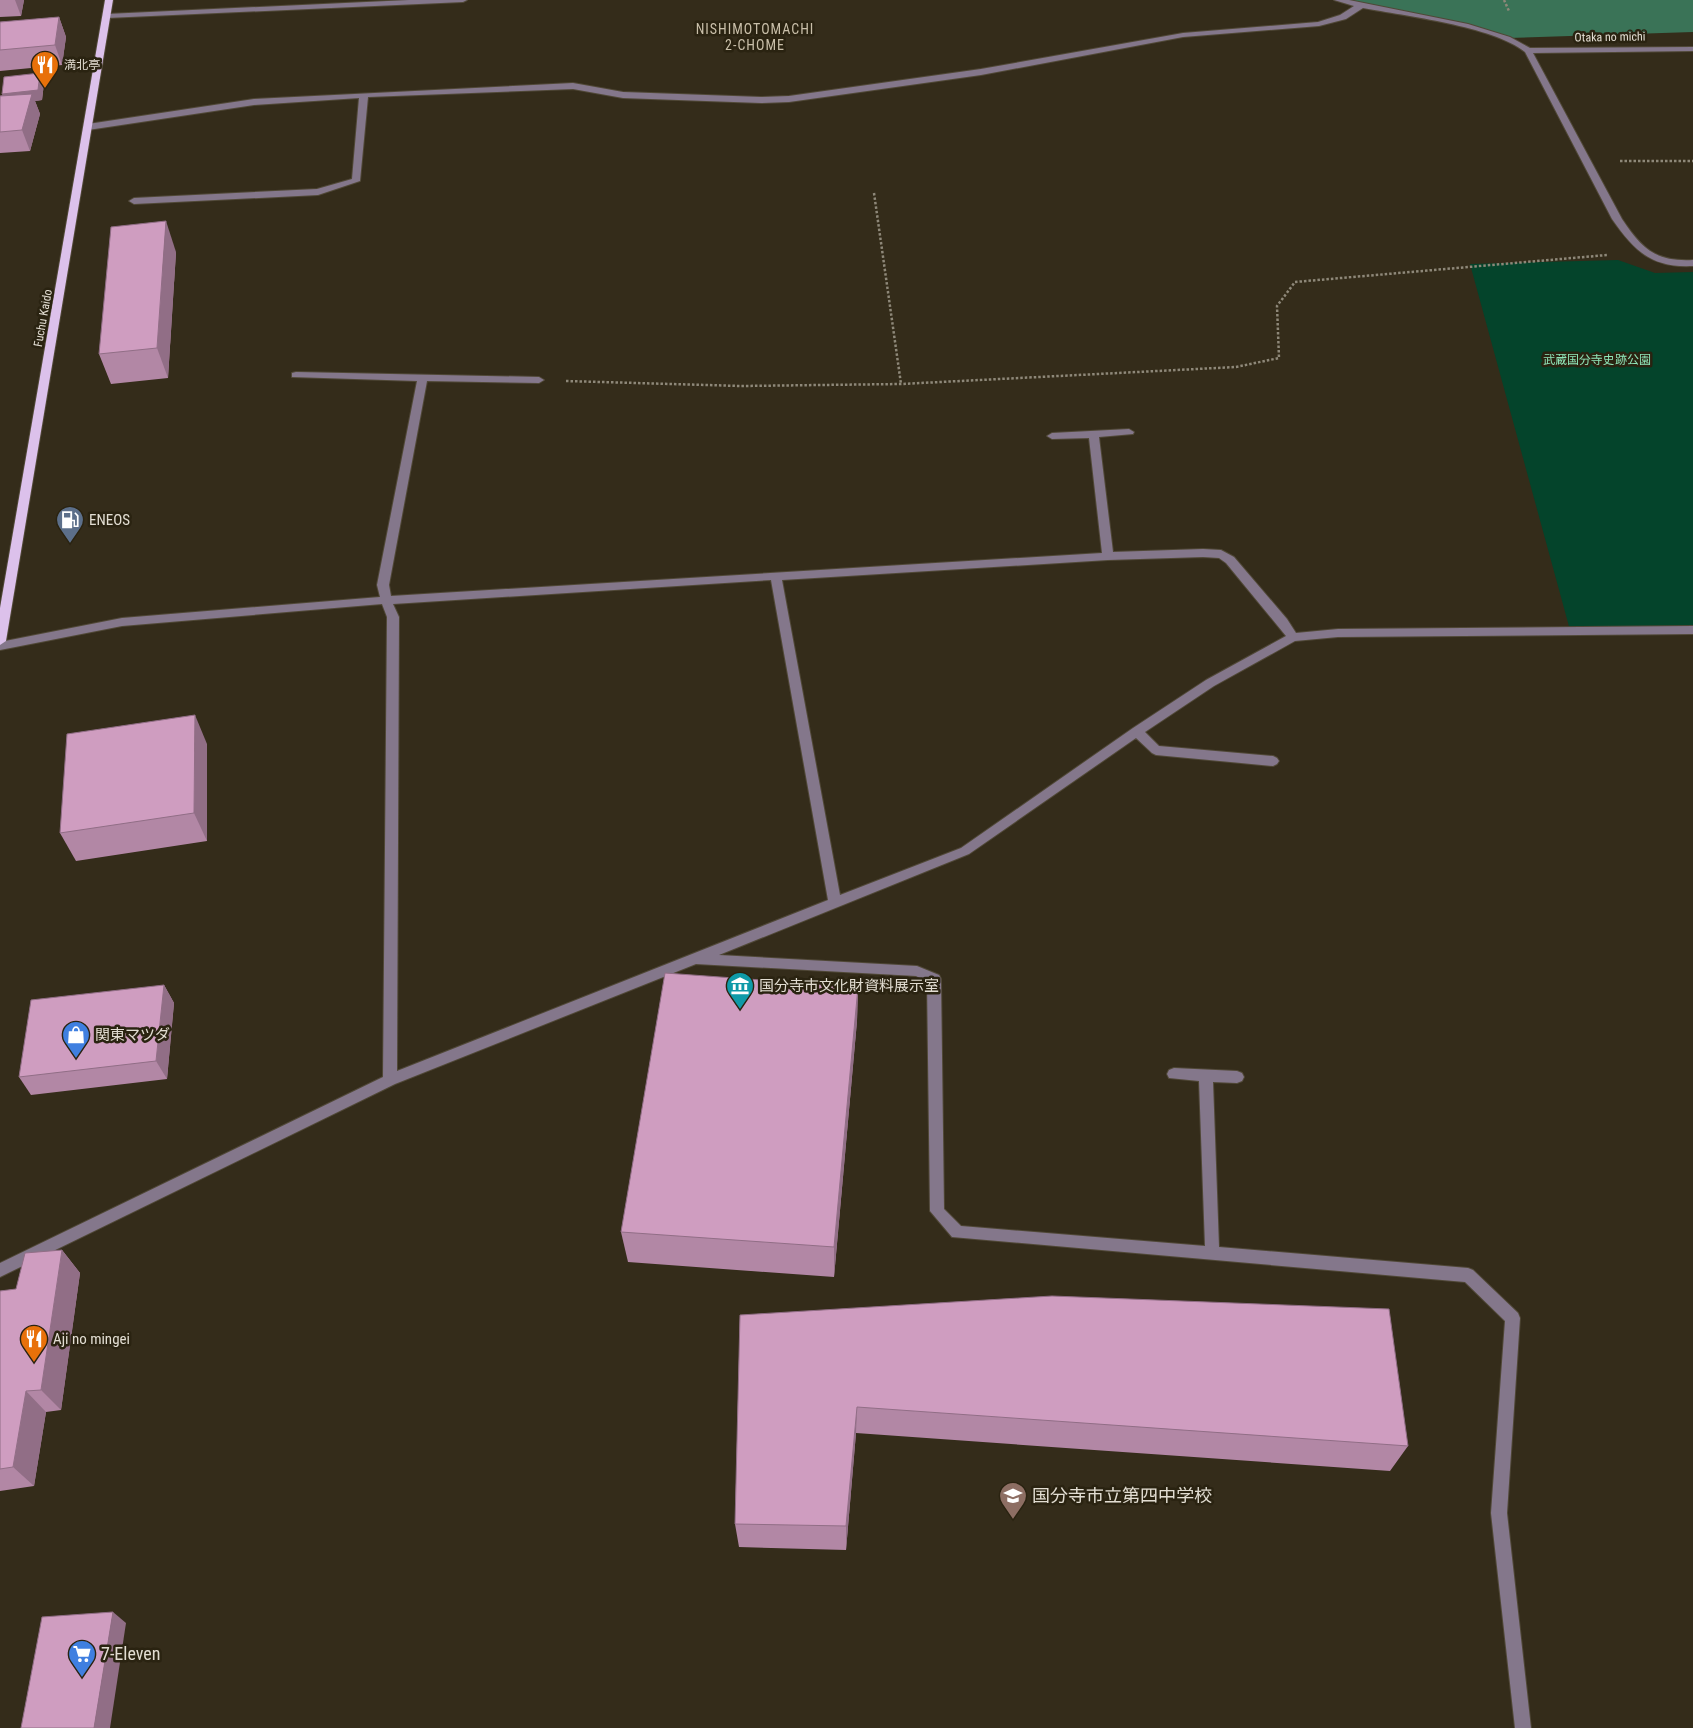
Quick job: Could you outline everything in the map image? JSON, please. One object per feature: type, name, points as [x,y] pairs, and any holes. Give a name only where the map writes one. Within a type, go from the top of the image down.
[{"type":"main road","name":"Fuchu Kaido","points":[[0,641],[109,0]]},
{"type":"street","points":[[107,16],[463,0]]},
{"type":"street","points":[[1338,0],[1456,22],[1507,38],[1522,45],[1528,51],[1617,220],[1629,238],[1643,252],[1670,263],[1693,263]]},
{"type":"street","points":[[88,127],[254,102],[573,86],[623,95],[761,100],[788,99],[981,72],[1183,35],[1319,24],[1342,17],[1361,5]]},
{"type":"street","name":"Otaka no michi","points":[[1528,51],[1693,49]]},
{"type":"street","points":[[134,201],[318,192],[356,181],[364,95]]},
{"type":"street","points":[[296,375],[539,380]]},
{"type":"street","points":[[390,1080],[393,617],[386,600],[383,585],[422,379]]},
{"type":"street","points":[[1052,436],[1129,432]]},
{"type":"street","points":[[1094,434],[1108,556]]},
{"type":"street","points":[[0,646],[122,622],[386,600],[1108,556],[1221,554],[1230,560],[1293,637]]},
{"type":"street","points":[[776,575],[835,902]]},
{"type":"street","points":[[0,1270],[390,1080],[965,852],[1210,682],[1293,637],[1338,633],[1384,632],[1693,630]]},
{"type":"street","points":[[1137,731],[1156,750],[1273,761]]},
{"type":"street","points":[[694,958],[917,970],[934,979],[937,1212],[957,1232],[1468,1275],[1513,1318],[1499,1513],[1524,1728]]},
{"type":"street","points":[[1174,1074],[1237,1077]]},
{"type":"street","points":[[1206,1075],[1212,1253]]},
{"type":"path","points":[[1587,162],[1693,161]]},
{"type":"path","points":[[874,193],[901,384]]},
{"type":"path","points":[[539,380],[741,386],[901,384],[1236,367],[1279,358],[1277,306],[1295,282],[1643,252]]},
{"type":"green space","points":[[1338,0],[1693,0],[1693,32],[1507,38],[1456,22]]},
{"type":"green space","name":"武蔵国分寺史跡公園","points":[[1618,260],[1655,273],[1693,272],[1693,630],[1570,630],[1470,264]]},
{"type":"building","points":[[59,17],[55,45],[0,50],[0,22]]},
{"type":"building","points":[[40,73],[38,90],[2,94],[4,77]]},
{"type":"building","points":[[32,94],[22,130],[0,132],[0,96]]},
{"type":"building","points":[[166,221],[157,348],[99,354],[111,227]]},
{"type":"building","points":[[195,715],[194,813],[60,833],[67,734]]},
{"type":"building","points":[[665,973],[858,987],[834,1247],[621,1232]]},
{"type":"building","points":[[164,985],[156,1061],[19,1077],[31,1000]]},
{"type":"building","points":[[62,1250],[41,1390],[26,1391],[13,1467],[0,1469],[0,1291],[16,1289],[25,1253]]},
{"type":"building","points":[[1052,1296],[1389,1309],[1408,1446],[857,1407],[846,1526],[735,1524],[740,1315]]},
{"type":"building","name":"7-Eleven","points":[[113,1612],[94,1728],[21,1728],[42,1617]]},
{"type":"place","name":"満北亭","points":[[45,89]]},
{"type":"place","name":"ENEOS","points":[[70,544]]},
{"type":"place","name":"国分寺市文化財資料展示室","points":[[740,1010]]},
{"type":"place","name":"関東マツダ","points":[[76,1059]]},
{"type":"place","name":"Aji no mingei","points":[[34,1363]]},
{"type":"place","name":"国分寺市立第四中学校","points":[[1013,1520]]},
{"type":"place","name":"7-Eleven","points":[[82,1678]]},
{"type":"district","name":"NISHIMOTOMACHI 2-CHOME","points":[[755,38]]}]
